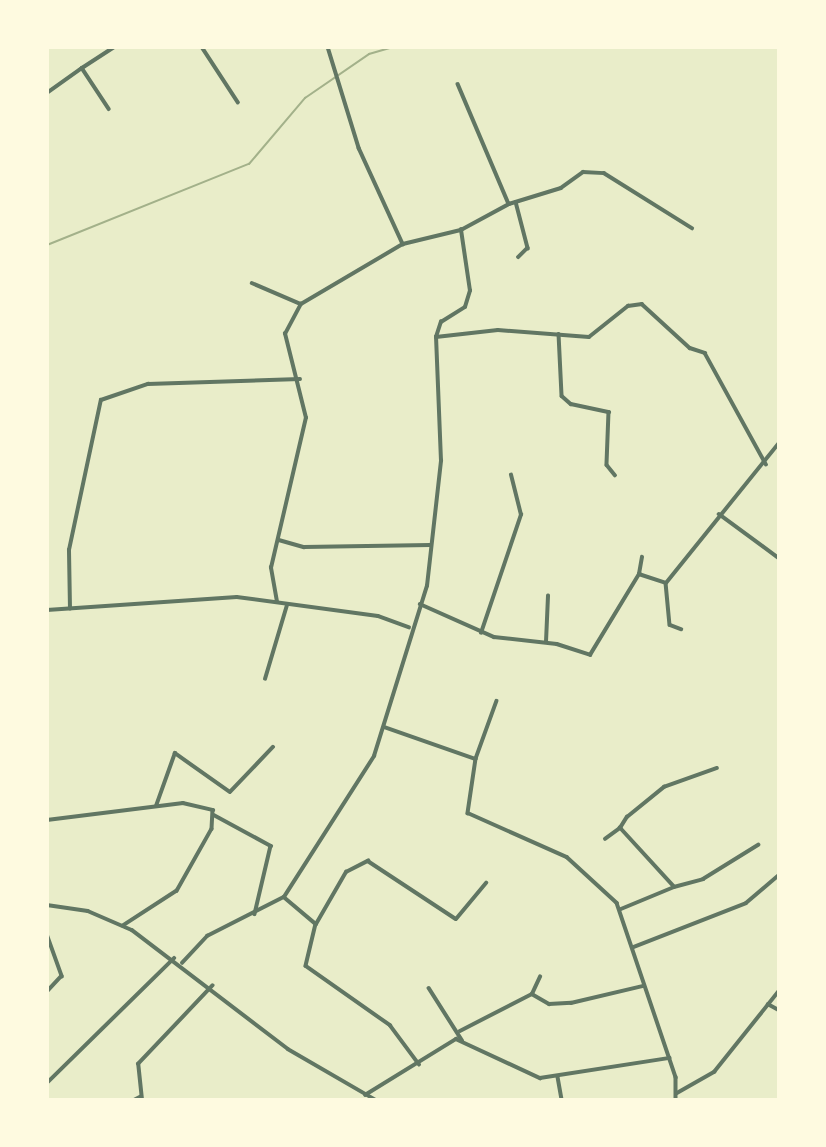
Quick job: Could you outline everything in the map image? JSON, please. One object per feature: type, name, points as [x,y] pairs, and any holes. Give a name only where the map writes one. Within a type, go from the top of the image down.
[{"type":"street","points":[[47,93],[114,47]]},
{"type":"street","points":[[202,47],[239,102]]},
{"type":"street","points":[[328,47],[359,148],[403,244]]},
{"type":"street","points":[[82,68],[109,109]]},
{"type":"street","points":[[458,84],[509,204]]},
{"type":"street","points":[[277,602],[271,568],[306,418],[300,379],[285,334],[301,304],[403,244],[461,230],[509,204],[561,188],[583,172],[604,173],[692,228]]},
{"type":"street","points":[[516,202],[528,248],[519,257]]},
{"type":"street","points":[[182,962],[207,936],[284,897],[365,778],[384,727],[410,627],[420,604],[441,461],[436,337],[441,323],[468,301],[468,245],[461,230]]},
{"type":"street","points":[[252,283],[301,304]]},
{"type":"street","points":[[436,337],[498,330],[589,337],[628,306],[654,310],[690,348],[705,353],[766,464]]},
{"type":"street","points":[[559,334],[562,396],[571,404],[609,412],[607,465],[615,475]]},
{"type":"street","points":[[70,608],[69,550],[101,400],[148,384],[300,379]]},
{"type":"street","points":[[681,629],[670,625],[666,583],[719,514],[766,464],[779,443]]},
{"type":"street","points":[[481,633],[521,515],[511,475]]},
{"type":"street","points":[[719,514],[779,558]]},
{"type":"street","points":[[279,540],[304,547],[430,545]]},
{"type":"street","points":[[420,604],[481,633],[547,642],[595,653],[639,574],[642,557]]},
{"type":"street","points":[[639,574],[666,583]]},
{"type":"street","points":[[547,642],[548,596]]},
{"type":"street","points":[[47,610],[225,597],[379,616],[410,627]]},
{"type":"street","points":[[265,679],[287,605]]},
{"type":"street","points":[[497,701],[476,759],[471,817],[517,830],[532,844],[567,857],[621,909],[643,986],[669,1058],[677,1093],[676,1100]]},
{"type":"street","points":[[384,727],[476,759]]},
{"type":"street","points":[[156,806],[176,753],[230,792],[273,747]]},
{"type":"street","points":[[605,839],[620,828],[653,793],[717,768]]},
{"type":"street","points":[[47,820],[200,803],[214,815],[271,846],[255,914]]},
{"type":"street","points":[[123,926],[177,891],[214,815]]},
{"type":"street","points":[[620,828],[674,887]]},
{"type":"street","points":[[621,909],[674,887],[703,879],[758,845]]},
{"type":"street","points":[[419,1064],[390,1025],[306,966],[316,924],[346,872],[361,860],[385,870],[456,919],[486,883]]},
{"type":"street","points":[[634,947],[746,903],[779,875]]},
{"type":"street","points":[[284,897],[316,924]]},
{"type":"street","points":[[47,905],[88,911],[123,926],[182,962],[288,1049],[356,1091],[376,1100]]},
{"type":"street","points":[[47,934],[62,976],[47,992]]},
{"type":"street","points":[[47,1083],[174,958]]},
{"type":"street","points":[[460,1031],[531,994],[540,976]]},
{"type":"street","points":[[134,1100],[141,1098],[138,1064],[212,986]]},
{"type":"street","points":[[531,994],[549,1004],[571,1003],[643,986]]},
{"type":"street","points":[[429,988],[460,1031],[462,1040],[526,1075],[558,1077],[669,1058]]},
{"type":"street","points":[[677,1093],[714,1072],[779,992]]},
{"type":"street","points":[[768,1004],[779,1010]]},
{"type":"street","points":[[365,1095],[462,1040]]},
{"type":"street","points":[[558,1077],[562,1100]]},
{"type":"street","points":[[355,1100],[356,1091]]},
{"type":"waterway","points":[[47,245],[249,164],[305,98],[369,54],[394,47]]}]
